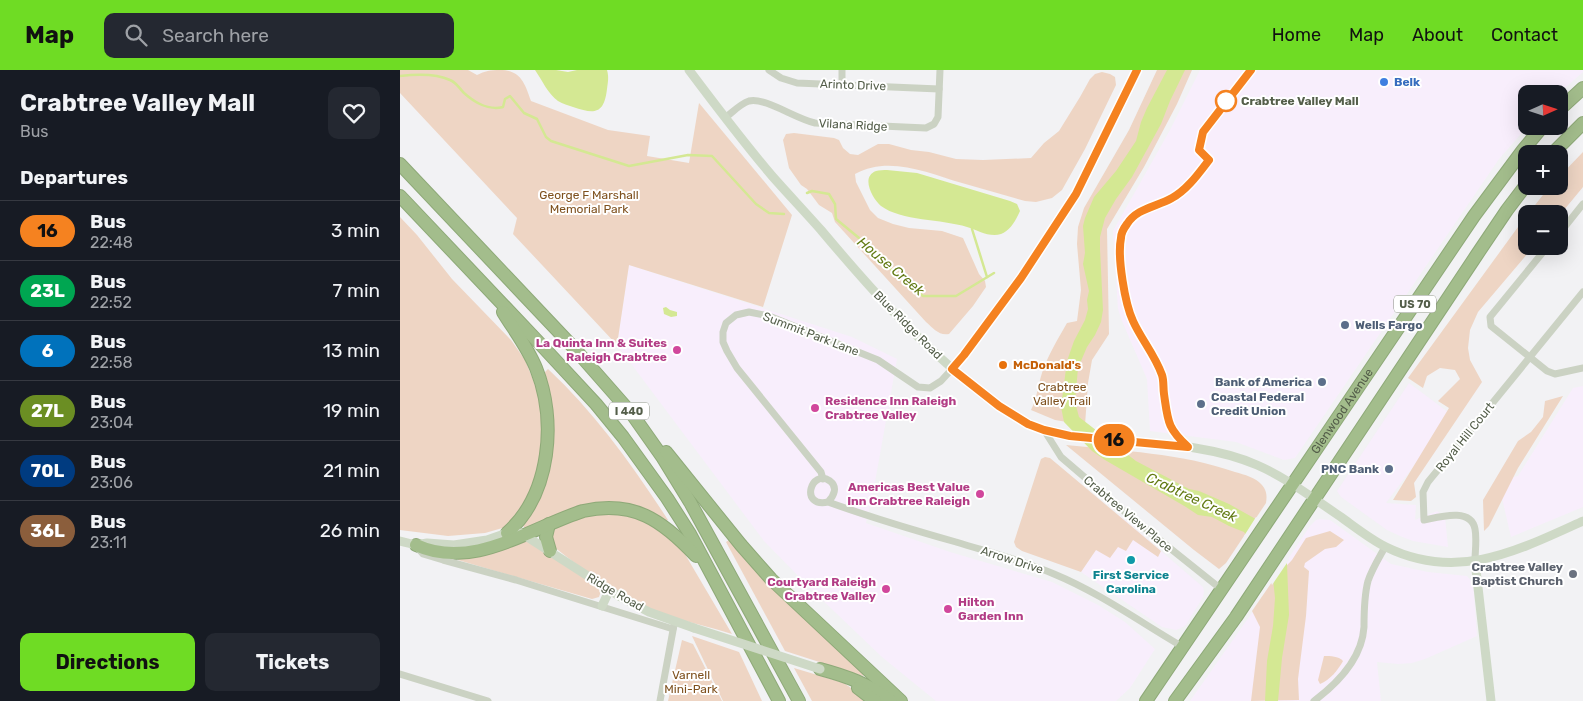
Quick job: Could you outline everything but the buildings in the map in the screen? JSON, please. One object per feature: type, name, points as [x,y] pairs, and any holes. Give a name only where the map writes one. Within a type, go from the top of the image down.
[{"type":"highway","points":[[1568,102],[1583,88]]},
{"type":"highway","points":[[1561,145],[1583,124]]},
{"type":"highway","name":"Glenwood Avenue","points":[[1146,701],[1474,216],[1536,135]]},
{"type":"highway","name":"I 440","points":[[400,164],[574,348],[632,414],[663,458],[690,502],[799,701]]},
{"type":"highway","name":"Glenwood Avenue","points":[[1175,701],[1250,595],[1481,248],[1519,195]]},
{"type":"highway","name":"I 440","points":[[400,196],[596,404],[623,437],[667,498],[690,534],[778,700]]},
{"type":"highway","points":[[489,291],[529,354],[536,369],[544,394],[548,419],[546,459],[538,486],[518,524],[507,533]]},
{"type":"highway","points":[[632,414],[675,462],[766,574],[901,701]]},
{"type":"highway","points":[[416,545],[425,550],[465,552],[492,547],[571,515],[594,509],[622,509],[650,518],[672,531],[709,569]]},
{"type":"highway","points":[[549,524],[546,537],[550,551]]},
{"type":"highway","points":[[820,669],[854,685],[875,701]]},
{"type":"highway","points":[[820,669],[858,680],[891,701]]},
{"type":"highway","points":[[1141,701],[1156,686]]},
{"type":"main road","name":"Blue Ridge Road","points":[[689,70],[773,176],[888,307],[952,369],[999,406],[1028,424],[1058,434],[1188,447],[1240,458],[1260,466],[1293,485],[1385,547],[1420,560],[1442,564],[1465,563],[1509,552],[1531,545],[1583,521]]},
{"type":"main road","points":[[952,369],[1021,278],[1076,194],[1137,70]]},
{"type":"main road","name":"Ridge Road","points":[[400,541],[416,545],[427,543],[440,545],[466,544],[517,532],[550,551],[609,591],[674,625],[694,628],[820,669]]},
{"type":"main road","points":[[1475,561],[1491,701]]},
{"type":"main road","points":[[602,606],[609,591]]},
{"type":"street","name":"Arinto Drive","points":[[769,70],[781,78],[794,82],[939,89]]},
{"type":"street","points":[[842,70],[842,84]]},
{"type":"street","name":"Vilana Ridge","points":[[726,117],[746,102],[759,101],[815,123],[926,128],[934,124],[937,119],[940,70]]},
{"type":"street","points":[[1568,223],[1583,204]]},
{"type":"street","points":[[1541,255],[1490,317],[1491,326],[1547,370],[1555,374],[1583,368]]},
{"type":"street","name":"Royal Hill Court","points":[[1475,561],[1475,529],[1472,522],[1468,518],[1456,515],[1424,520],[1423,492],[1428,482],[1583,292]]},
{"type":"street","name":"Summit Park Lane","points":[[822,479],[822,472],[737,368],[726,351],[722,342],[726,323],[736,315],[749,312],[769,316],[878,360],[918,387],[930,388],[941,381],[952,369]]},
{"type":"street","name":"Crabtree View Place","points":[[1044,430],[1061,457],[1131,517],[1221,589]]},
{"type":"street","points":[[822,479],[829,480],[835,491],[833,497],[828,502]]},
{"type":"street","name":"Arrow Drive","points":[[822,479],[812,484],[810,489],[810,494],[814,500],[821,503],[828,502],[881,520],[1023,562],[1052,573],[1118,606],[1183,647]]},
{"type":"street","name":"Ridge Road","points":[[416,545],[423,554],[674,625]]},
{"type":"street","points":[[1314,701],[1340,679],[1350,667],[1360,647],[1363,637],[1368,583],[1385,547]]},
{"type":"street","points":[[660,701],[674,625]]},
{"type":"street","points":[[400,674],[488,701]]},
{"type":"shaded area","points":[[1200,70],[1583,70],[1568,85],[1518,85],[1518,135],[1520,135],[1499,159],[1295,458],[1284,460],[1236,442],[1150,431],[1147,379],[1118,309],[1113,231],[1170,130]]},
{"type":"shaded area","points":[[629,265],[852,337],[897,359],[866,523],[950,552],[1052,582],[1098,605],[1125,622],[1155,649],[1130,688],[1116,701],[936,701],[882,657],[764,541],[617,345]]},
{"type":"shaded area","points":[[1409,383],[1452,415],[1386,503],[1416,505],[1415,520],[1437,511],[1445,517],[1448,547],[1413,541],[1387,530],[1341,497],[1337,491]]},
{"type":"shaded area","points":[[1583,386],[1583,507],[1511,537],[1498,481],[1518,476],[1573,388]]},
{"type":"shaded area","points":[[1119,515],[1203,587],[1203,597],[1186,625],[1181,628],[1176,630],[1162,627],[1081,572]]},
{"type":"shaded area","points":[[1320,519],[1330,520],[1391,564],[1428,572],[1467,576],[1473,583],[1477,636],[1412,663],[1377,662],[1381,701],[1190,701],[1310,526]]},
{"type":"green space","name":"George F Marshall Memorial Park","points":[[400,70],[468,70],[477,75],[493,70],[513,72],[521,79],[531,101],[608,130],[650,136],[647,156],[689,163],[699,103],[792,215],[763,307],[629,265],[617,345],[513,234],[517,218],[400,93]]},
{"type":"green space","name":"Crabtree Valley Trail","points":[[1157,70],[1192,70],[1177,104],[1144,167],[1107,229],[1109,334],[1092,360],[1088,383],[1085,425],[1055,420],[1031,410],[1042,373],[1053,347],[1067,323],[1077,321],[1081,290],[1077,244],[1078,227],[1084,208],[1129,130]]},
{"type":"green space","points":[[1102,72],[1115,77],[1116,85],[1085,149],[1062,190],[1052,198],[1036,202],[1025,201],[922,171],[895,166],[881,166],[855,174],[856,182],[870,210],[878,218],[909,228],[942,231],[963,238],[979,274],[985,281],[986,287],[973,306],[949,334],[939,333],[926,322],[835,222],[832,213],[819,205],[807,189],[801,185],[789,168],[783,140],[786,134],[794,133],[834,138],[839,140],[843,148],[850,154],[858,155],[878,144],[889,144],[956,159],[1031,158],[1044,143],[1059,131],[1090,79],[1095,74]]},
{"type":"green space","points":[[1583,152],[1583,187],[1568,205],[1535,205],[1543,195],[1568,195],[1568,168]]},
{"type":"green space","points":[[400,217],[452,279],[511,340],[525,360],[536,387],[543,415],[540,463],[526,501],[506,527],[485,533],[448,536],[400,530]]},
{"type":"green space","points":[[1518,227],[1518,255],[1526,255],[1478,312],[1470,330],[1468,348],[1470,360],[1482,382],[1414,483],[1416,497],[1411,501],[1393,500],[1449,408],[1438,401],[1460,379],[1455,370],[1440,368],[1427,376],[1423,388],[1408,378]]},
{"type":"green space","points":[[548,369],[597,422],[641,480],[668,520],[666,521],[623,504],[526,530],[522,524],[541,488],[543,374]]},
{"type":"green space","points":[[1563,396],[1518,468],[1489,526],[1484,531],[1483,500],[1518,441],[1531,432],[1543,417],[1545,401]]},
{"type":"green space","name":"Crabtree Valley Trail","points":[[1066,445],[1173,457],[1215,466],[1246,475],[1256,480],[1265,489],[1266,503],[1226,563],[1219,569]]},
{"type":"green space","points":[[1045,457],[1050,458],[1161,551],[1158,557],[1133,540],[1126,551],[1118,547],[1110,558],[1096,550],[1081,572],[1022,551],[1016,547],[1014,542],[1041,459]]},
{"type":"green space","points":[[611,512],[635,515],[657,525],[679,544],[732,634],[669,616],[638,603],[595,577],[554,547],[552,538],[554,528],[573,519]]},
{"type":"green space","points":[[1330,531],[1344,540],[1336,547],[1325,549],[1305,563],[1304,567],[1309,571],[1306,616],[1298,679],[1299,700],[1251,701],[1260,627],[1252,611],[1274,579],[1292,560],[1306,538]]},
{"type":"green space","points":[[524,538],[600,587],[599,597],[592,599],[458,560],[459,555]]},
{"type":"green space","points":[[729,540],[865,673],[863,676],[785,651],[726,542]]},
{"type":"green space","points":[[692,636],[739,652],[762,701],[723,701]]},
{"type":"green space","name":"Varnell Mini-Park","points":[[682,640],[693,644],[722,701],[668,701]]},
{"type":"green space","points":[[1324,656],[1337,657],[1343,661],[1327,680],[1320,684],[1318,680]]},
{"type":"green space","points":[[794,668],[844,683],[869,701],[812,701]]},
{"type":"water","points":[[535,70],[568,72],[577,70],[607,70],[606,98],[600,108],[592,111],[560,102],[548,91]]},
{"type":"water","name":"Crabtree Creek","points":[[1167,70],[1185,70],[1161,124],[1132,177],[1105,218],[1100,237],[1103,310],[1101,322],[1078,368],[1075,402],[1079,417],[1136,461],[1189,489],[1199,491],[1229,504],[1261,522],[1285,553],[1289,615],[1278,701],[1265,701],[1267,661],[1273,626],[1275,598],[1273,579],[1265,563],[1244,532],[1212,517],[1198,515],[1105,460],[1092,451],[1064,422],[1061,407],[1067,361],[1088,309],[1089,291],[1083,264],[1085,253],[1083,226],[1085,218],[1094,197],[1116,171],[1136,141],[1147,108]]},
{"type":"water","points":[[887,170],[917,173],[1010,201],[1017,204],[1020,211],[1010,228],[1004,233],[997,235],[957,224],[910,217],[889,211],[881,206],[875,198],[868,183],[871,174]]},
{"type":"water","points":[[666,307],[677,312],[677,316],[671,317],[664,314],[663,308]]},
{"type":"pier","points":[[1256,517],[1274,532],[1287,552],[1289,560],[1272,585],[1256,550],[1244,536]]},
{"type":"waterway","name":"House Creek","points":[[400,76],[438,76],[450,80],[472,100],[492,108],[503,107],[505,99],[510,96],[524,113],[537,119],[546,137],[551,141],[629,166],[688,155],[712,156],[756,204],[769,213],[784,214]]},
{"type":"waterway","name":"House Creek","points":[[807,193],[812,191],[829,194],[835,204],[836,219],[859,238],[882,262],[923,296],[956,296],[994,273]]},
{"type":"waterway","points":[[972,229],[987,277]]},
{"type":"bus line","name":"16","points":[[1137,70],[1076,194],[1021,278],[952,369],[999,406],[1028,424],[1044,430],[1070,436],[1188,447],[1176,436],[1169,425],[1162,376],[1132,321],[1125,297],[1120,250],[1121,237],[1126,225],[1134,215],[1173,198],[1209,160],[1199,150],[1203,132],[1251,70]]},
{"type":"place","name":"Belk","points":[[1384,82]]},
{"type":"place","name":"Crabtree Valley Mall","points":[[1226,101]]},
{"type":"place","name":"Wells Fargo","points":[[1345,325]]},
{"type":"place","name":"La Quinta Inn & Suites Raleigh Crabtree","points":[[677,350]]},
{"type":"place","name":"McDonald's","points":[[1003,365]]},
{"type":"place","name":"Bank of America","points":[[1322,382]]},
{"type":"place","name":"Coastal Federal Credit Union","points":[[1201,404]]},
{"type":"place","name":"Residence Inn Raleigh Crabtree Valley","points":[[815,408]]},
{"type":"place","name":"PNC Bank","points":[[1389,469]]},
{"type":"place","name":"Americas Best Value Inn Crabtree Raleigh","points":[[980,494]]},
{"type":"place","name":"First Service Carolina","points":[[1131,560]]},
{"type":"place","name":"Crabtree Valley Baptist Church","points":[[1573,574]]},
{"type":"place","name":"Courtyard Raleigh Crabtree Valley","points":[[886,589]]},
{"type":"place","name":"Hilton Garden Inn","points":[[948,609]]}]
